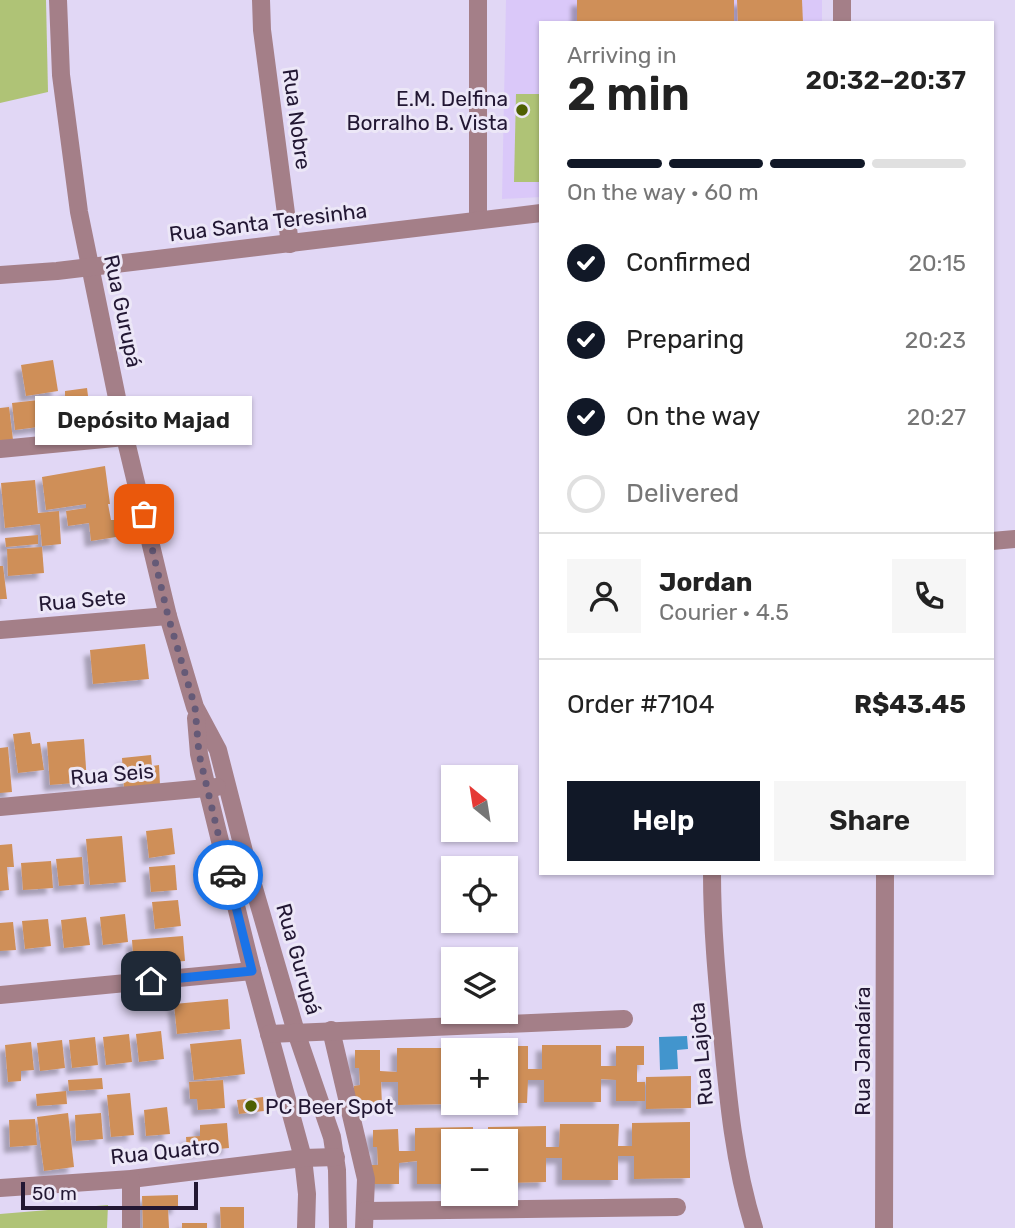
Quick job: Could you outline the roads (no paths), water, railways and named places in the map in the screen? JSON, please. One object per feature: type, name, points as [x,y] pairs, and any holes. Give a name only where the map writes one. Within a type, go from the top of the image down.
[{"type":"street","name":"Rua Gurupá","points":[[58,0],[61,75],[79,212],[125,437],[168,616],[195,707],[218,750],[249,871],[296,1031],[332,1137],[336,1157],[338,1228]]},
{"type":"street","name":"Rua Nobre","points":[[261,0],[262,30],[290,244]]},
{"type":"street","points":[[478,0],[478,219]]},
{"type":"street","points":[[842,0],[842,21]]},
{"type":"street","name":"Rua Santa Teresinha","points":[[0,275],[290,244],[539,213]]},
{"type":"street","points":[[0,449],[125,437]]},
{"type":"street","points":[[994,541],[1015,539]]},
{"type":"street","name":"Rua Sete","points":[[0,630],[168,616]]},
{"type":"street","name":"Rua Gurupá","points":[[195,707],[199,754],[207,788],[252,971],[303,1157],[307,1194],[306,1228]]},
{"type":"street","name":"Rua Seis","points":[[0,807],[228,787]]},
{"type":"street","name":"Rua Lajota","points":[[712,875],[712,921],[728,1104],[743,1192],[754,1228]]},
{"type":"street","name":"Rua Jandaíra","points":[[884,1228],[886,875]]},
{"type":"street","points":[[0,995],[252,971]]},
{"type":"street","points":[[269,1034],[624,1019]]},
{"type":"street","points":[[331,1030],[366,1178],[365,1220],[677,1208]]},
{"type":"street","name":"Rua Quatro","points":[[0,1188],[131,1179],[303,1157],[336,1157]]},
{"type":"street","points":[[131,1179],[131,1228]]},
{"type":"water","points":[[687,1036],[688,1049],[677,1050],[678,1069],[660,1070],[659,1037]]},
{"type":"place","name":"E.M. Delfina Borralho B. Vista","points":[[522,110]]},
{"type":"place","name":"Depósito Majad","points":[[144,514]]},
{"type":"place","name":"PC Beer Spot","points":[[251,1106]]}]
